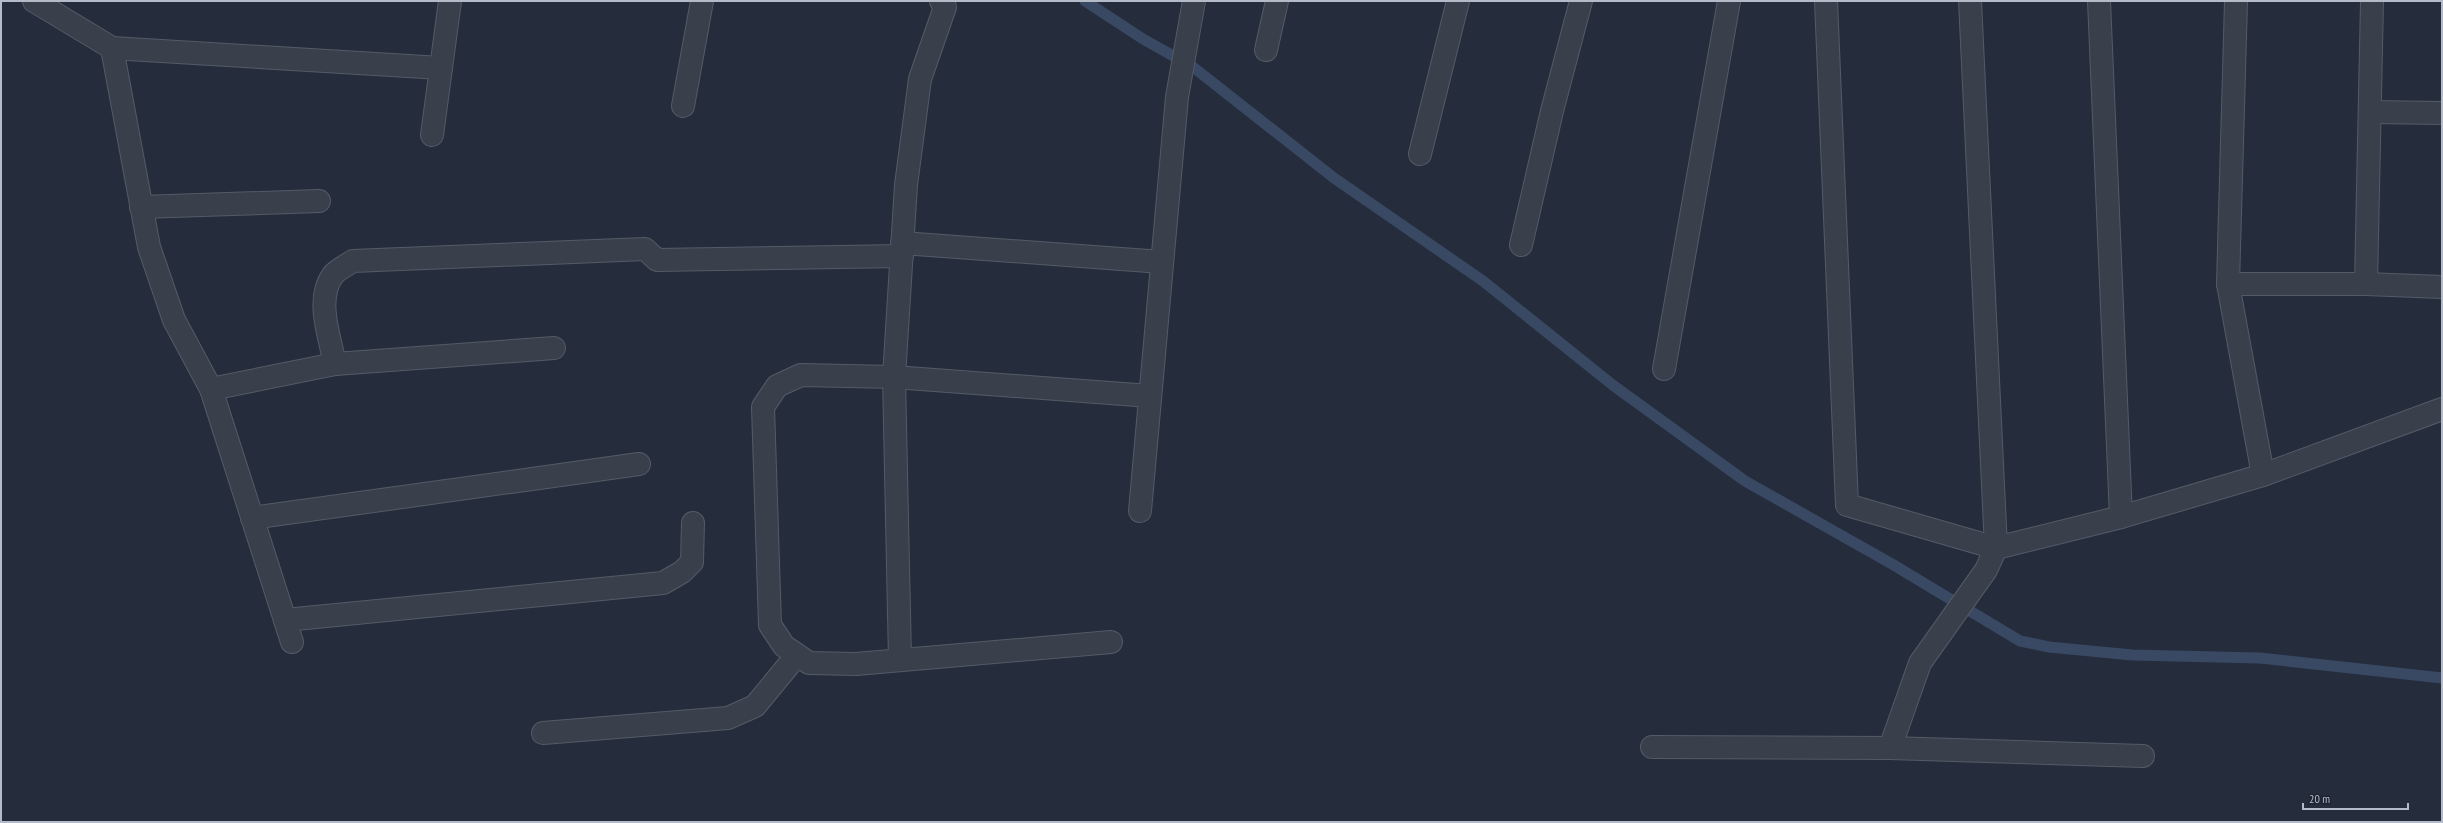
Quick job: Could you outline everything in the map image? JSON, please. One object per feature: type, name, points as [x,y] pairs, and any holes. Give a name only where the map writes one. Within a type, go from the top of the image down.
[{"type":"street","points":[[34,1],[112,48],[441,68]]},
{"type":"street","points":[[432,135],[450,1]]},
{"type":"street","points":[[683,106],[702,1]]},
{"type":"street","points":[[900,660],[894,377],[906,185],[920,79],[945,7],[941,1]]},
{"type":"street","points":[[1140,511],[1177,97],[1194,1]]},
{"type":"street","points":[[1266,50],[1277,1]]},
{"type":"street","points":[[1420,154],[1458,1]]},
{"type":"street","points":[[1521,245],[1552,110],[1581,1]]},
{"type":"street","points":[[1664,369],[1729,1]]},
{"type":"street","points":[[1826,1],[1848,505],[1996,548],[2121,517],[2262,475],[2442,409]]},
{"type":"street","points":[[1890,748],[1920,663],[1986,570],[1996,548],[1970,1]]},
{"type":"street","points":[[2099,1],[2121,517]]},
{"type":"street","points":[[2236,1],[2228,284],[2262,475]]},
{"type":"street","points":[[2366,284],[2372,1]]},
{"type":"street","points":[[112,48],[149,247],[174,320],[211,388],[292,642]]},
{"type":"street","points":[[2370,112],[2442,113]]},
{"type":"street","points":[[142,207],[319,201]]},
{"type":"street","points":[[335,364],[325,312],[325,288],[334,274],[353,261],[645,249],[657,260],[902,250],[1162,262]]},
{"type":"street","points":[[2228,284],[2366,284],[2442,287]]},
{"type":"street","points":[[211,388],[335,364],[554,348]]},
{"type":"street","points":[[1111,642],[856,664],[809,663],[797,655],[784,646],[770,625],[763,407],[777,386],[801,375],[894,377],[1150,396]]},
{"type":"street","points":[[252,518],[639,464]]},
{"type":"street","points":[[285,620],[663,583],[682,572],[692,562],[693,523]]},
{"type":"street","points":[[543,733],[728,718],[754,706],[797,655]]},
{"type":"street","points":[[1652,747],[1890,748],[2143,756]]},
{"type":"waterway","points":[[1085,1],[1143,39],[1193,67],[1334,178],[1483,281],[1614,386],[1745,481],[1892,564],[2020,641],[2049,647],[2132,655],[2260,658],[2442,678]]}]
